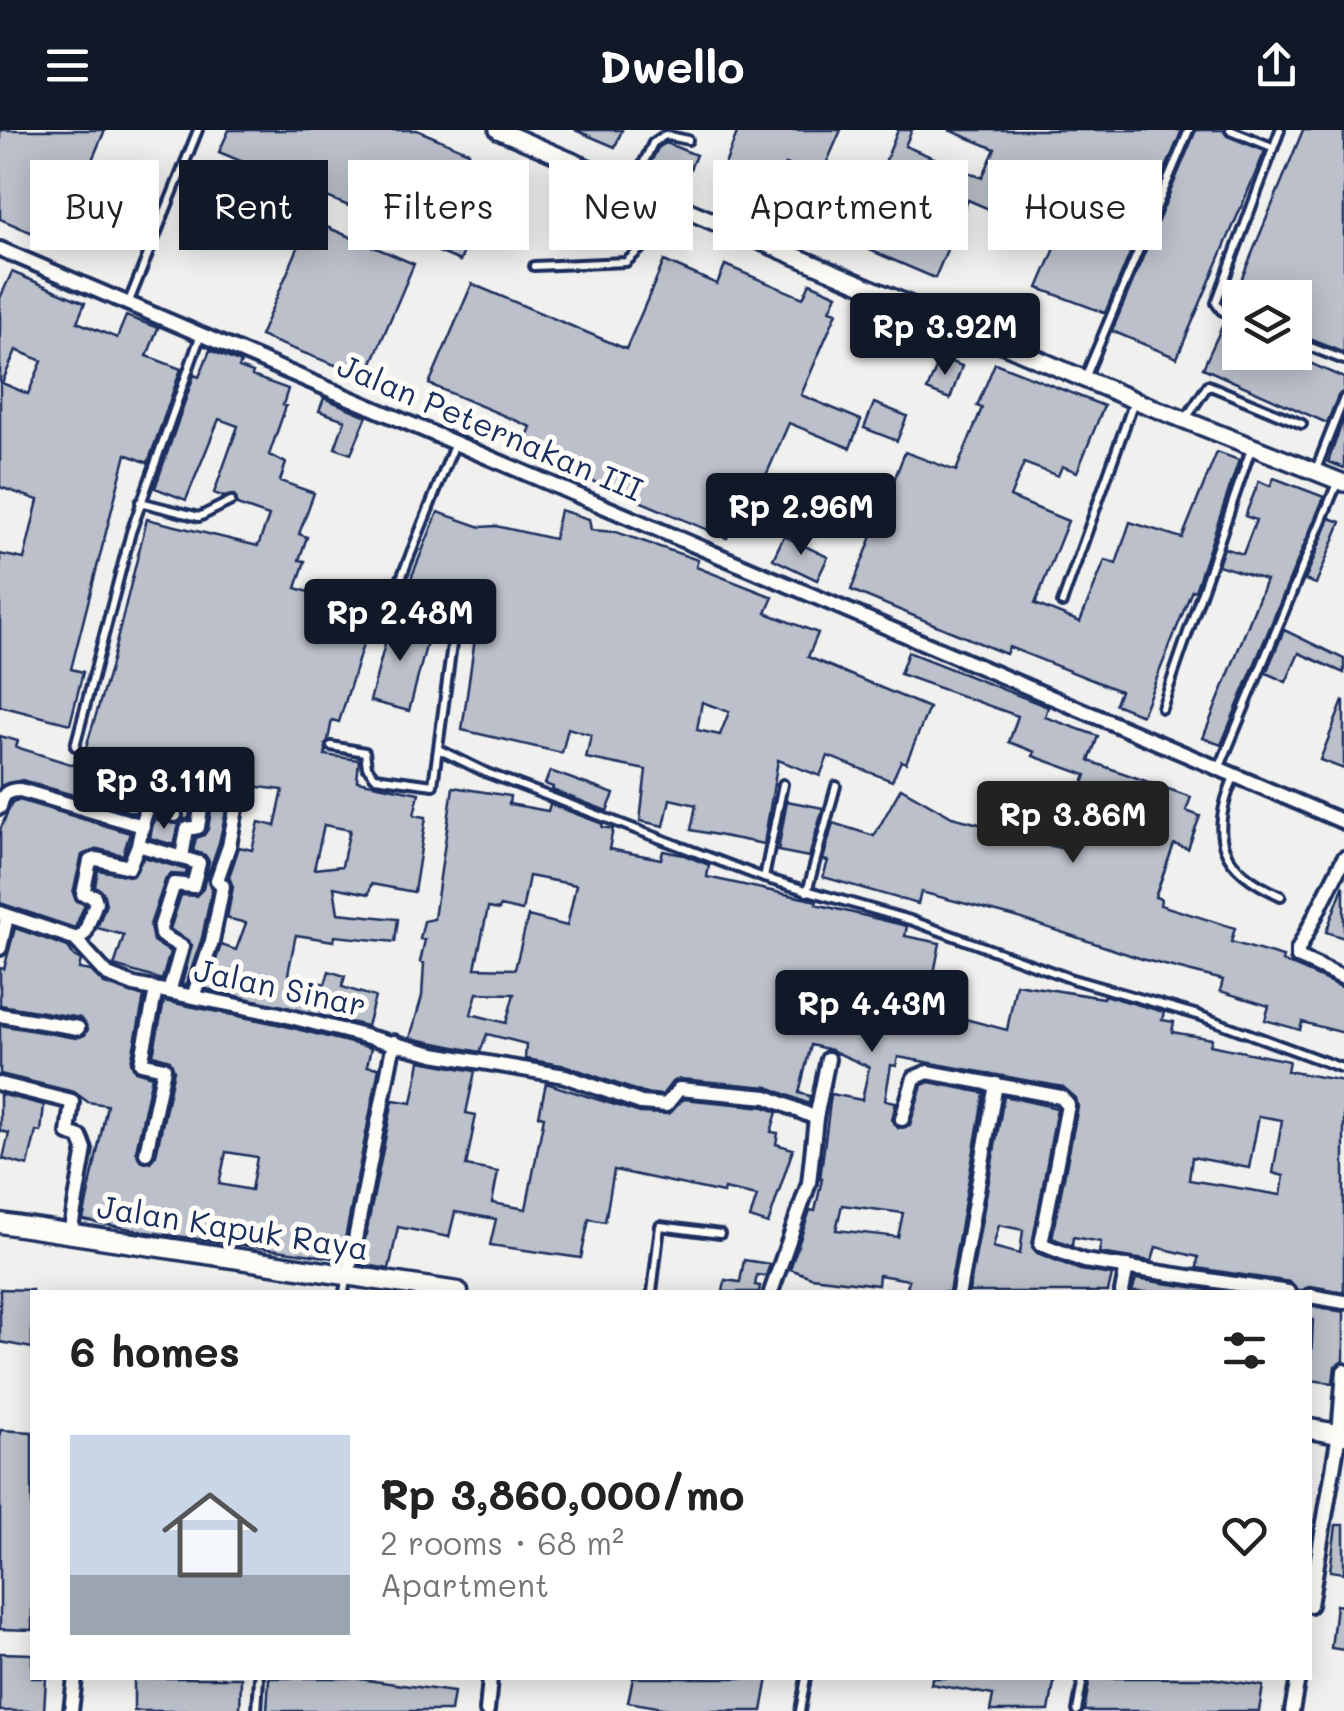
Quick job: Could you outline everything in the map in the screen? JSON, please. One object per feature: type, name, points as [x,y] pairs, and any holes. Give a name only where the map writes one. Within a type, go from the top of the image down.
[{"type":"main road","name":"Jalan Kapuk Raya","points":[[0,1223],[346,1284],[429,1290]]},
{"type":"main road","points":[[1312,1430],[1341,1434]]},
{"type":"street","points":[[498,130],[567,160]]},
{"type":"street","name":"Jalan Peternakan III","points":[[0,250],[1344,822]]},
{"type":"street","points":[[783,250],[1134,400],[1341,482]]},
{"type":"street","points":[[182,856],[187,828],[198,827],[205,784]]},
{"type":"street","points":[[0,808],[3,795],[20,790],[143,826]]},
{"type":"street","points":[[193,997],[213,938],[223,886],[217,880],[237,804]]},
{"type":"street","points":[[76,940],[86,933],[96,902],[94,896],[83,894],[90,861],[96,858],[129,867],[148,808],[174,816]]},
{"type":"street","points":[[138,845],[199,864],[194,886],[174,884],[160,928],[161,935],[182,947],[140,1063],[164,1068],[146,1153]]},
{"type":"street","points":[[1344,858],[1298,950],[1298,957],[1305,962],[1344,978]]},
{"type":"street","points":[[0,948],[4,915]]},
{"type":"street","name":"Jalan Sinar","points":[[4,915],[76,940],[111,976],[394,1042],[346,1284]]},
{"type":"street","points":[[0,1016],[78,1028]]},
{"type":"street","points":[[394,1042],[434,1054],[565,1076],[640,1103],[666,1105],[679,1089],[767,1097],[816,1118]]},
{"type":"street","points":[[773,1290],[809,1183],[828,1059]]},
{"type":"street","points":[[902,1119],[914,1078],[928,1072],[1067,1100],[1041,1244],[1084,1261],[1276,1290]]},
{"type":"street","points":[[0,1084],[72,1102],[68,1133],[80,1137],[85,1149],[70,1234]]},
{"type":"street","points":[[960,1290],[996,1084]]},
{"type":"street","points":[[1122,1290],[1127,1266]]},
{"type":"street","points":[[1312,1296],[1344,1302]]},
{"type":"street","points":[[1312,1594],[1341,1434],[1344,1371]]},
{"type":"street","points":[[72,1711],[74,1680]]},
{"type":"street","points":[[486,1711],[490,1680]]},
{"type":"street","points":[[1292,1711],[1298,1680]]},
{"type":"lane","points":[[128,305],[198,130]]},
{"type":"lane","points":[[1085,378],[1189,130]]},
{"type":"lane","points":[[1230,130],[1272,147]]},
{"type":"lane","points":[[1224,280],[1280,130]]},
{"type":"lane","points":[[645,160],[653,143],[665,136],[688,140]]},
{"type":"lane","points":[[534,266],[626,262],[639,250]]},
{"type":"lane","points":[[1222,286],[1216,303],[1222,311]]},
{"type":"lane","points":[[75,746],[140,502],[200,337]]},
{"type":"lane","points":[[1312,348],[1344,360]]},
{"type":"lane","points":[[1185,421],[1208,386],[1302,424]]},
{"type":"lane","points":[[1315,472],[1344,398]]},
{"type":"lane","points":[[1062,603],[1134,400]]},
{"type":"lane","points":[[331,746],[365,752],[367,767],[374,777],[432,785],[440,750],[453,637],[443,624],[398,598],[397,588],[456,442]]},
{"type":"lane","points":[[1162,708],[1252,448]]},
{"type":"lane","points":[[1218,770],[1341,482]]},
{"type":"lane","points":[[140,502],[199,516],[231,501]]},
{"type":"lane","points":[[440,750],[487,773],[764,878],[910,920],[1072,979],[1198,1015],[1342,1068]]},
{"type":"lane","points":[[1234,777],[1219,829],[1230,861],[1250,882],[1281,896]]},
{"type":"lane","points":[[764,878],[783,784]]},
{"type":"lane","points":[[807,892],[836,786]]},
{"type":"lane","points":[[652,1290],[660,1226],[720,1234]]},
{"type":"lane","points":[[257,1711],[259,1680]]},
{"type":"lane","points":[[800,1711],[806,1680]]},
{"type":"lane","points":[[1077,1711],[1083,1680]]},
{"type":"building","points":[[0,130],[105,130],[92,160],[30,160],[30,232],[0,219]]},
{"type":"building","points":[[229,130],[417,130],[469,152],[465,160],[348,160],[348,206],[328,197],[328,160],[238,160],[219,152]]},
{"type":"building","points":[[575,130],[622,130],[615,147]]},
{"type":"building","points":[[738,130],[841,130],[828,160],[727,160]]},
{"type":"building","points":[[898,130],[912,130],[905,146],[939,160],[886,160]]},
{"type":"building","points":[[949,130],[1182,130],[1162,178],[1162,160],[990,160],[995,149]]},
{"type":"building","points":[[1196,130],[1223,130],[1227,136],[1265,151],[1177,358],[1112,331],[1146,250],[1162,250],[1162,211]]},
{"type":"building","points":[[1303,130],[1344,130],[1344,353],[1312,340],[1312,280],[1241,280]]},
{"type":"building","points":[[666,143],[696,155],[693,162],[652,160]]},
{"type":"building","points":[[988,165],[988,209],[968,200],[968,172],[982,178]]},
{"type":"building","points":[[328,228],[348,236],[348,250],[381,250],[414,264],[366,377],[260,336],[297,250],[328,250]]},
{"type":"building","points":[[434,250],[465,250],[460,261]]},
{"type":"building","points":[[870,250],[947,250],[935,278]]},
{"type":"building","points":[[1054,250],[1132,250],[1105,313],[1038,288]]},
{"type":"building","points":[[664,261],[717,284],[725,265],[803,298],[810,283],[837,295],[830,310],[837,312],[801,395],[861,420],[850,448],[789,423],[744,526],[734,522],[727,538],[521,451],[531,427],[429,384],[472,284],[626,349]]},
{"type":"building","points":[[12,272],[85,303],[77,322],[117,338],[126,316],[158,328],[147,356],[181,369],[148,463],[126,454],[71,669],[83,672],[70,724],[0,706],[0,554],[24,559],[38,500],[0,487],[0,298]],"holes":[[[16,350],[42,361],[28,394],[2,383]]]},
{"type":"building","points":[[1222,327],[1222,370],[1312,370],[1312,364],[1344,378],[1344,391],[1327,423],[1203,368]]},
{"type":"building","points":[[210,350],[241,363],[239,368],[253,373],[252,376],[288,389],[269,455],[286,463],[280,481],[314,493],[299,534],[307,537],[299,560],[305,561],[296,588],[373,612],[339,722],[332,720],[325,755],[359,760],[357,781],[419,793],[414,815],[426,817],[414,892],[371,884],[369,894],[334,887],[338,913],[398,919],[395,942],[335,936],[334,941],[296,935],[288,974],[325,984],[329,971],[345,976],[342,987],[375,997],[367,1026],[206,989],[221,945],[236,950],[246,923],[227,918],[233,887],[229,877],[239,847],[252,850],[259,822],[275,826],[283,790],[236,784],[234,795],[229,798],[207,878],[212,889],[202,938],[186,985],[182,984],[192,945],[170,929],[181,895],[196,896],[203,889],[209,861],[193,851],[196,838],[208,829],[215,786],[212,777],[206,774],[197,778],[189,818],[184,820],[182,808],[153,797],[139,802],[135,813],[22,780],[0,786],[0,736],[18,741],[16,747],[80,767],[109,672],[147,519],[258,546],[269,516],[237,505],[234,495],[214,493],[238,426],[219,419],[186,500],[155,488],[194,375],[199,377]],"holes":[[[324,825],[350,830],[342,866],[314,869]]]},
{"type":"building","points":[[940,358],[962,366],[950,399],[927,390]]},
{"type":"building","points":[[995,363],[1104,406],[1077,472],[1062,466],[1058,476],[1024,463],[1010,497],[1068,521],[1035,604],[1080,622],[1105,560],[1116,564],[1130,522],[1182,538],[1217,452],[1239,460],[1195,591],[1192,590],[1142,715],[1115,704],[1120,691],[1009,647],[1006,654],[851,590],[905,452],[956,471],[982,408],[977,406]]},
{"type":"building","points":[[324,398],[367,416],[351,454],[335,448],[345,420],[319,411]]},
{"type":"building","points":[[874,403],[907,416],[897,441],[864,428]]},
{"type":"building","points":[[1344,417],[1344,468],[1328,462]]},
{"type":"building","points":[[1274,478],[1324,497],[1221,745],[1203,738],[1266,580],[1218,565],[1224,548],[1243,554],[1256,520],[1245,516],[1259,481],[1270,486]]},
{"type":"building","points":[[560,510],[589,519],[591,530],[616,532],[698,560],[696,567],[773,597],[766,613],[818,633],[808,657],[929,708],[906,763],[901,761],[892,781],[828,756],[820,776],[778,760],[764,844],[691,830],[696,805],[670,799],[664,826],[640,821],[646,770],[586,758],[591,735],[568,728],[562,753],[462,730],[477,624],[467,622],[466,612],[452,620],[405,593],[438,512],[481,527],[496,526],[554,539]],"holes":[[[702,702],[729,712],[720,735],[697,730]]]},
{"type":"building","points":[[1330,518],[1341,522],[1316,584],[1305,580]]},
{"type":"building","points":[[784,536],[828,557],[817,580],[773,559]]},
{"type":"building","points":[[392,617],[431,627],[409,711],[370,701]]},
{"type":"building","points":[[1284,630],[1344,659],[1344,673],[1299,653],[1286,682],[1266,673]]},
{"type":"building","points":[[908,652],[1048,707],[1045,717],[1098,736],[1089,761],[1191,797],[1186,811],[1200,816],[1188,849],[1174,844],[1155,897],[1161,899],[1160,905],[1235,928],[1231,942],[1283,957],[1282,961],[1344,988],[1344,1033],[1302,1022],[1300,1030],[1265,1020],[1269,1006],[1220,991],[1223,980],[1145,960],[1016,917],[921,892],[918,904],[823,877],[828,861],[823,860],[833,823],[874,836],[901,788],[952,817],[1060,848],[1086,775],[1033,756],[1035,752],[1009,742],[1018,716],[900,674]]},
{"type":"building","points":[[1344,701],[1344,769],[1320,760]]},
{"type":"building","points":[[550,771],[614,794],[607,811],[552,790],[545,784]]},
{"type":"building","points":[[453,787],[510,796],[509,804],[548,811],[550,804],[613,829],[609,849],[661,859],[663,851],[684,855],[709,865],[707,877],[907,926],[905,936],[940,943],[927,1009],[1007,1030],[1016,984],[1103,998],[1104,995],[1164,1012],[1162,1020],[1174,1022],[1172,1032],[1212,1039],[1210,1045],[1289,1061],[1287,1071],[1344,1081],[1344,1292],[1311,1286],[1296,1290],[1290,1282],[1197,1268],[1198,1257],[1156,1247],[1152,1261],[1099,1253],[1101,1242],[1073,1237],[1072,1246],[1052,1238],[1078,1107],[1076,1098],[1063,1087],[898,1057],[896,1066],[891,1065],[885,1100],[896,1102],[892,1120],[898,1128],[910,1125],[922,1085],[929,1082],[984,1093],[949,1290],[906,1290],[909,1280],[879,1275],[878,1285],[811,1277],[790,1269],[810,1210],[815,1211],[831,1094],[862,1100],[869,1067],[811,1045],[799,1093],[810,1096],[809,1104],[768,1087],[680,1079],[672,1082],[662,1095],[643,1093],[567,1066],[525,1059],[526,1044],[487,1034],[480,1052],[410,1038],[422,996],[424,963],[420,962],[425,940],[420,939],[424,921],[434,919]],"holes":[[[529,876],[576,885],[567,926],[528,916],[515,969],[475,968],[488,908],[499,910],[500,906],[522,911]],[[477,993],[514,994],[506,1023],[471,1014]],[[1259,1116],[1282,1120],[1273,1173],[1284,1176],[1281,1195],[1189,1180],[1192,1157],[1249,1168]],[[842,1205],[903,1213],[898,1237],[836,1230]]]},
{"type":"building","points":[[19,800],[130,833],[123,855],[98,849],[82,855],[73,893],[76,901],[85,904],[75,928],[0,903],[0,830],[12,802]]},
{"type":"building","points":[[787,801],[823,808],[809,857],[778,851]]},
{"type":"building","points":[[154,819],[179,824],[174,845],[150,838]]},
{"type":"building","points":[[144,857],[187,870],[186,875],[171,874],[166,878],[150,925],[153,941],[170,952],[162,980],[114,966],[124,935],[97,928],[106,904],[103,892],[95,886],[98,870],[132,876]]},
{"type":"building","points":[[1344,888],[1344,938],[1326,932]]},
{"type":"building","points":[[15,928],[68,947],[81,960],[79,969],[91,971],[104,984],[144,997],[131,1062],[135,1071],[152,1076],[136,1151],[143,1162],[150,1162],[156,1155],[174,1070],[170,1060],[153,1055],[164,1001],[371,1048],[367,1066],[379,1068],[341,1259],[83,1220],[107,1105],[88,1102],[74,1092],[0,1074],[0,1025],[76,1038],[88,1029],[80,1018],[0,1005],[0,968],[4,969]],"holes":[[[226,1152],[257,1157],[251,1190],[219,1184]]]},
{"type":"building","points":[[420,1061],[475,1071],[466,1113],[476,1115],[466,1166],[498,1172],[492,1203],[526,1209],[544,1117],[539,1116],[546,1083],[640,1113],[669,1114],[683,1099],[765,1107],[777,1112],[771,1132],[778,1133],[776,1144],[793,1149],[768,1224],[750,1218],[757,1196],[724,1189],[723,1193],[614,1170],[605,1222],[589,1219],[581,1258],[490,1245],[496,1219],[455,1212],[449,1237],[398,1227],[389,1269],[360,1264],[393,1100],[412,1103]]},
{"type":"building","points":[[0,1094],[44,1105],[41,1132],[36,1131],[28,1166],[3,1159],[9,1133],[0,1131]]},
{"type":"building","points":[[1004,1096],[1057,1108],[1032,1247],[1037,1253],[1080,1270],[1112,1275],[1108,1290],[969,1290]],"holes":[[[999,1225],[1023,1230],[1020,1254],[993,1247]]]},
{"type":"building","points":[[744,1260],[770,1264],[766,1276],[757,1275],[755,1285],[760,1286],[759,1290],[723,1290],[725,1280],[740,1282]]},
{"type":"building","points":[[1136,1279],[1211,1290],[1133,1290]]},
{"type":"building","points":[[0,1289],[32,1290],[30,1348],[0,1342]]},
{"type":"building","points":[[1312,1306],[1344,1312],[1344,1361],[1335,1366],[1333,1383],[1312,1380]]},
{"type":"building","points":[[0,1430],[30,1432],[30,1630],[0,1629]]},
{"type":"building","points":[[1336,1525],[1344,1525],[1344,1573],[1330,1571]]},
{"type":"building","points":[[1336,1605],[1344,1606],[1344,1650],[1331,1648]]},
{"type":"building","points":[[0,1653],[30,1654],[30,1680],[46,1680],[44,1711],[0,1711]]},
{"type":"building","points":[[134,1680],[241,1680],[240,1711],[134,1711]]},
{"type":"building","points":[[269,1680],[367,1680],[454,1692],[451,1711],[267,1711]]},
{"type":"building","points":[[633,1680],[768,1680],[762,1711],[679,1711],[628,1702]]},
{"type":"building","points":[[932,1680],[1055,1680],[1049,1711],[990,1711],[993,1695],[931,1684]]},
{"type":"building","points":[[1090,1680],[1222,1680],[1263,1686],[1259,1711],[1084,1711]]}]
